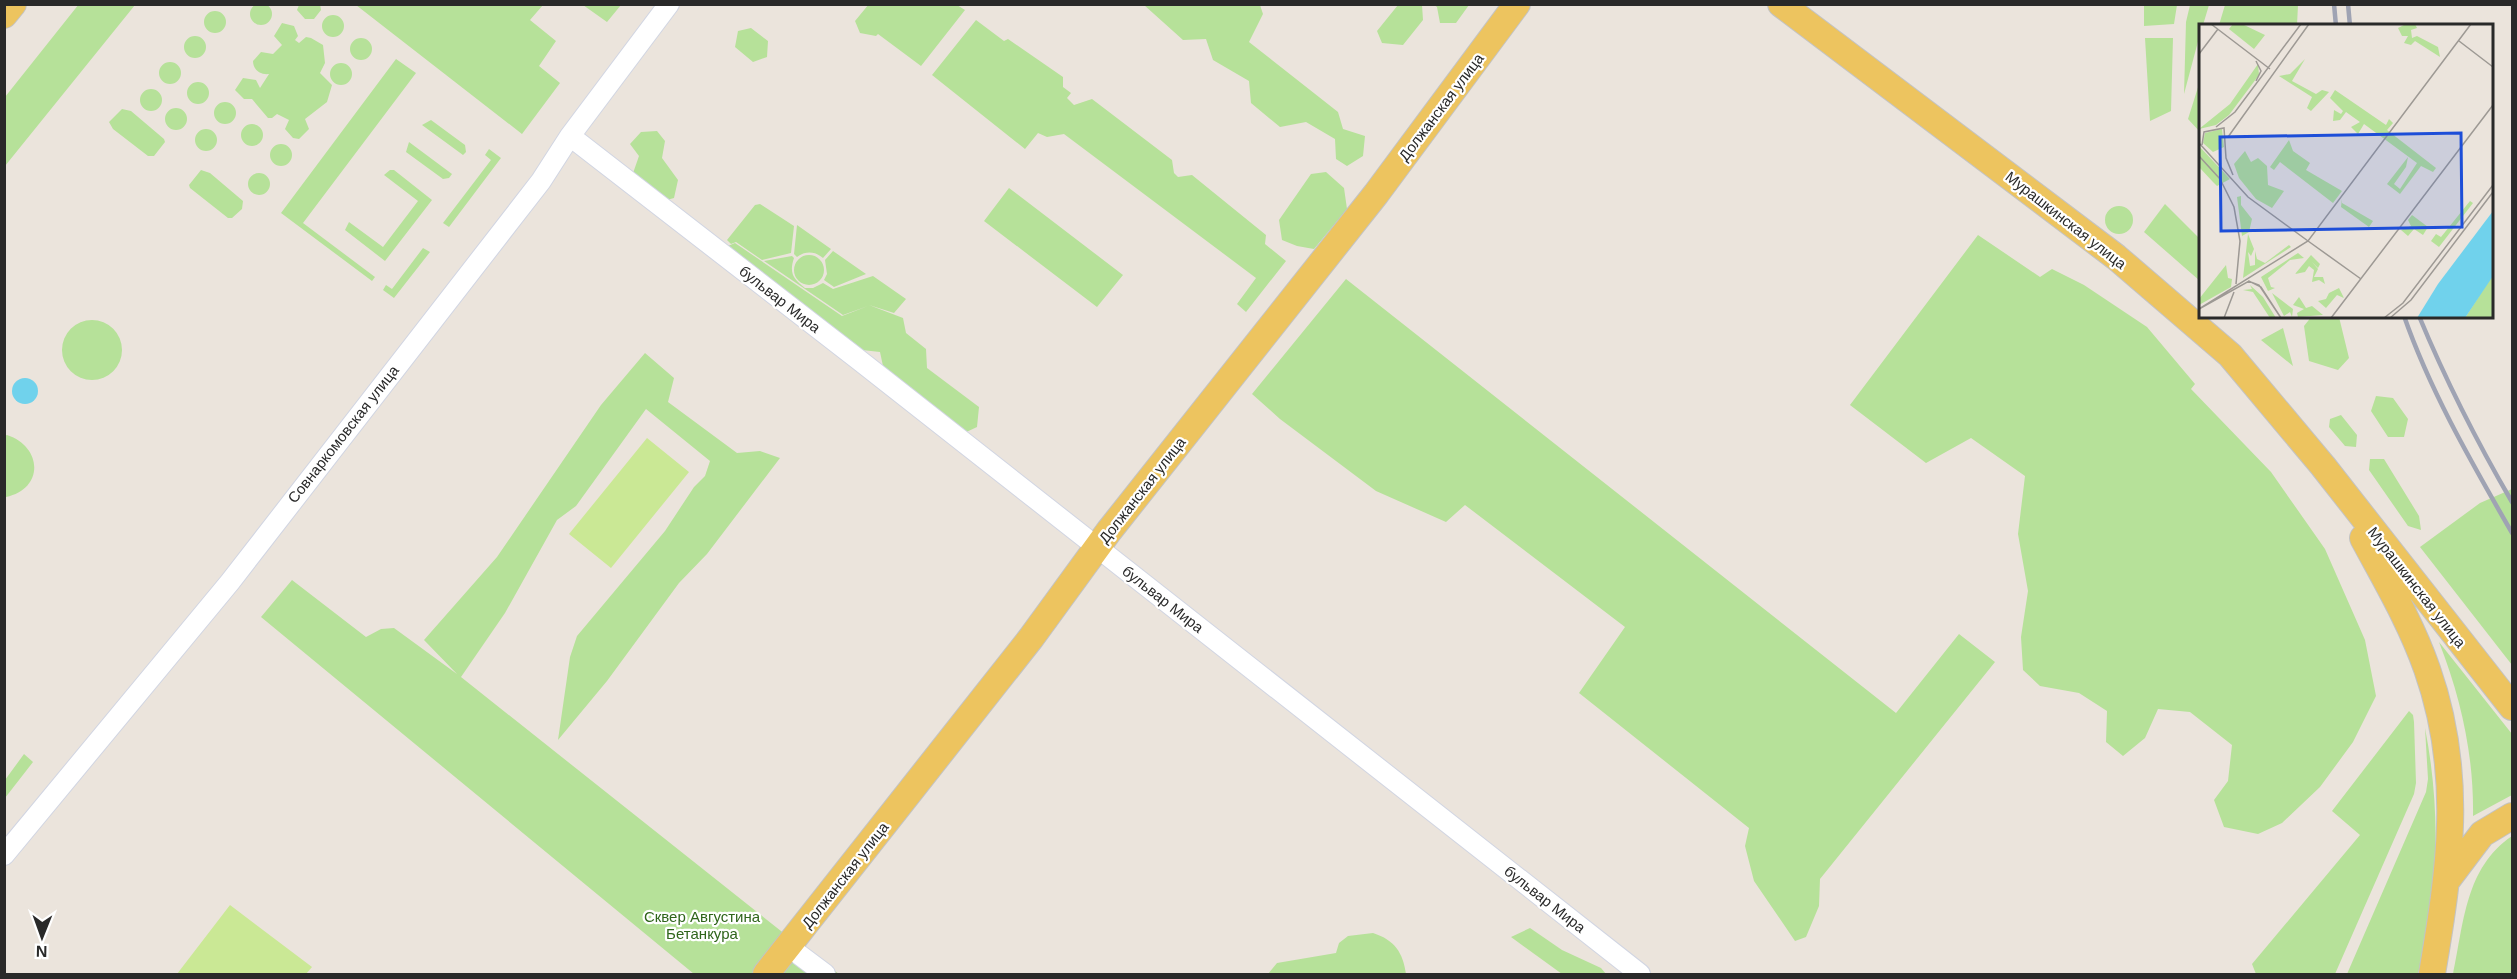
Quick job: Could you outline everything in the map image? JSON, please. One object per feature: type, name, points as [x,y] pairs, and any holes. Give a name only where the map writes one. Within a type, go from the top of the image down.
[{"type":"main road","points":[[4,15],[13,4]]},
{"type":"main road","name":"Должанская улица","points":[[766,975],[1031,638],[1096,548],[1376,194],[1517,4]]},
{"type":"main road","name":"Мурашкинская улица","points":[[1781,4],[2053,208],[2181,311],[2230,355],[2324,466],[2512,707]]},
{"type":"main road","name":"Мурашкинская улица","points":[[2324,466],[2406,616],[2428,669],[2440,715],[2449,763],[2452,809],[2448,879],[2432,975]]},
{"type":"main road","points":[[2448,879],[2481,834],[2512,816]]},
{"type":"street","name":"Совнаркомовская улица","points":[[4,855],[230,582],[541,181],[570,136],[669,4]]},
{"type":"street","name":"бульвар Мира","points":[[570,136],[850,353],[1640,975]]},
{"type":"street","points":[[789,947],[825,975]]},
{"type":"green space","points":[[261,3],[269,6],[272,14],[269,22],[261,25],[253,22],[250,14],[253,6]]},
{"type":"green space","points":[[79,4],[135,5],[5,166],[5,97]]},
{"type":"green space","points":[[320,4],[321,10],[314,19],[305,19],[297,10],[299,5]]},
{"type":"green space","points":[[869,4],[957,5],[965,10],[921,66],[878,34],[876,36],[860,33],[855,21]]},
{"type":"green space","points":[[356,5],[543,5],[530,20],[556,41],[539,66],[560,83],[522,134]]},
{"type":"green space","points":[[583,5],[621,5],[607,22]]},
{"type":"green space","points":[[1144,5],[1260,5],[1263,14],[1249,42],[1338,112],[1343,129],[1365,136],[1363,156],[1347,166],[1336,159],[1335,139],[1306,122],[1280,127],[1251,103],[1249,81],[1213,60],[1206,39],[1183,40]]},
{"type":"green space","points":[[1398,5],[1422,5],[1423,20],[1403,45],[1382,43],[1377,31]]},
{"type":"green space","points":[[1434,5],[1469,5],[1456,23],[1440,23],[1437,7]]},
{"type":"green space","points":[[2144,5],[2177,5],[2174,24],[2144,26]]},
{"type":"green space","points":[[2190,5],[2209,5],[2203,24],[2199,24],[2199,38],[2184,94],[2186,22]]},
{"type":"green space","points":[[2225,5],[2298,5],[2297,24],[2219,24]]},
{"type":"green space","points":[[215,11],[223,14],[226,22],[223,30],[215,33],[207,30],[204,22],[207,14]]},
{"type":"green space","points":[[333,15],[341,18],[344,26],[341,34],[333,37],[325,34],[322,26],[325,18]]},
{"type":"green space","points":[[976,20],[1004,41],[1008,39],[1063,77],[1063,87],[1071,93],[1067,98],[1074,105],[1092,99],[1172,160],[1174,173],[1178,177],[1192,175],[1266,235],[1265,244],[1286,261],[1246,312],[1237,304],[1256,278],[1064,134],[1047,137],[1038,133],[1025,149],[932,75]]},
{"type":"green space","points":[[282,23],[294,26],[298,36],[295,40],[299,43],[306,37],[323,45],[325,63],[320,73],[332,85],[327,102],[305,119],[309,129],[299,139],[293,138],[285,129],[289,120],[277,114],[268,118],[252,99],[244,99],[235,90],[243,78],[256,80],[260,88],[269,74],[258,71],[253,61],[261,52],[273,54],[282,45],[274,36]]},
{"type":"green space","points":[[751,28],[768,41],[767,57],[753,62],[735,47],[738,31]]},
{"type":"green space","points":[[195,36],[203,39],[206,47],[203,55],[195,58],[187,55],[184,47],[187,39]]},
{"type":"green space","points":[[361,38],[369,41],[372,49],[369,57],[361,60],[353,57],[350,49],[353,41]]},
{"type":"green space","points":[[2145,38],[2173,38],[2171,111],[2150,121]]},
{"type":"green space","points":[[396,59],[416,73],[303,223],[375,277],[372,281],[281,213]]},
{"type":"green space","points":[[170,62],[178,65],[181,73],[178,81],[170,84],[162,81],[159,73],[162,65]]},
{"type":"green space","points":[[341,63],[349,66],[352,74],[349,82],[341,85],[333,82],[330,74],[333,66]]},
{"type":"green space","points":[[198,82],[206,85],[209,93],[206,101],[198,104],[190,101],[187,93],[190,85]]},
{"type":"green space","points":[[2199,84],[2199,131],[2188,119]]},
{"type":"green space","points":[[151,89],[159,92],[162,100],[159,108],[151,111],[143,108],[140,100],[143,92]]},
{"type":"green space","points":[[225,102],[233,105],[236,113],[233,121],[225,124],[217,121],[214,113],[217,105]]},
{"type":"green space","points":[[176,108],[184,111],[187,119],[184,127],[176,130],[168,127],[165,119],[168,111]]},
{"type":"green space","points":[[122,109],[131,111],[164,139],[165,142],[154,156],[148,156],[113,129],[109,122]]},
{"type":"green space","points":[[431,120],[465,145],[466,152],[463,155],[422,125]]},
{"type":"green space","points":[[252,124],[260,127],[263,135],[260,143],[252,146],[244,143],[241,135],[244,127]]},
{"type":"green space","points":[[206,129],[214,132],[217,140],[214,148],[206,151],[198,148],[195,140],[198,132]]},
{"type":"green space","points":[[657,131],[665,141],[662,158],[678,180],[674,198],[663,201],[632,176],[639,156],[630,144],[641,132]]},
{"type":"green space","points":[[409,142],[452,174],[449,178],[443,179],[406,152]]},
{"type":"green space","points":[[281,144],[289,147],[292,155],[289,163],[281,166],[273,163],[270,155],[273,147]]},
{"type":"green space","points":[[489,149],[501,158],[449,227],[443,223],[491,160],[485,155]]},
{"type":"green space","points":[[201,170],[210,173],[243,201],[242,209],[232,218],[228,218],[190,188],[189,185]]},
{"type":"green space","points":[[394,170],[432,200],[385,261],[345,230],[349,222],[383,247],[418,201],[384,175]]},
{"type":"green space","points":[[1326,172],[1344,188],[1347,209],[1314,249],[1282,240],[1279,220],[1311,174]]},
{"type":"green space","points":[[259,173],[267,176],[270,184],[267,192],[259,195],[251,192],[248,184],[251,176]]},
{"type":"green space","points":[[1009,188],[1123,275],[1097,307],[984,221]]},
{"type":"green space","points":[[760,204],[794,226],[791,253],[762,260],[736,242],[731,244],[727,240],[755,205]]},
{"type":"green space","points":[[2165,204],[2199,238],[2199,280],[2144,232]]},
{"type":"green space","points":[[2119,206],[2129,210],[2133,220],[2129,230],[2119,234],[2109,230],[2105,220],[2109,210]]},
{"type":"green space","points":[[797,225],[831,249],[823,258],[813,253],[797,257],[794,254]]},
{"type":"green space","points":[[1978,235],[2040,277],[2052,269],[2084,285],[2147,327],[2195,384],[2191,389],[2271,472],[2325,549],[2365,640],[2376,696],[2353,742],[2320,787],[2282,823],[2258,834],[2224,827],[2214,800],[2228,781],[2232,745],[2190,712],[2158,709],[2145,738],[2123,756],[2106,742],[2107,711],[2079,693],[2040,686],[2023,670],[2021,637],[2028,591],[2018,534],[2025,476],[1971,438],[1926,463],[1850,405]]},
{"type":"green space","points":[[735,243],[842,316],[868,306],[843,315],[764,261],[792,256],[794,258],[793,275],[805,288],[813,288],[823,283],[833,289],[873,276],[906,299],[894,313],[869,305],[903,318],[906,333],[926,349],[927,368],[979,407],[977,427],[960,435],[946,425],[943,413],[930,413],[906,395],[904,383],[883,366],[880,352],[862,350],[728,246]]},
{"type":"green space","points":[[423,248],[430,252],[394,298],[383,290],[386,285],[392,289]]},
{"type":"green space","points":[[833,251],[866,274],[834,287],[824,280],[827,274],[825,260]]},
{"type":"green space","points":[[809,255],[820,259],[824,270],[820,281],[809,285],[798,281],[794,270],[798,259]]},
{"type":"green space","points":[[1346,279],[1896,713],[1959,634],[1995,662],[1820,879],[1819,906],[1806,937],[1795,941],[1754,881],[1745,846],[1749,828],[1579,693],[1625,627],[1465,505],[1446,522],[1376,491],[1280,419],[1252,394]]},
{"type":"green space","points":[[2310,318],[2339,318],[2349,358],[2338,370],[2309,361],[2304,326]]},
{"type":"green space","points":[[86,320],[98,320],[114,328],[120,338],[122,350],[120,362],[114,372],[98,380],[86,380],[70,372],[62,356],[62,344],[70,328]]},
{"type":"green space","points":[[2283,328],[2293,366],[2261,340]]},
{"type":"green space","name":"Сквер Августина Бетанкура","points":[[645,353],[674,378],[668,402],[737,453],[760,451],[780,458],[707,554],[679,583],[607,681],[558,740],[570,657],[577,636],[665,531],[694,487],[705,476],[710,461],[646,409],[576,506],[557,520],[505,613],[461,677],[786,935],[839,974],[694,974],[261,617],[292,580],[366,637],[381,629],[394,628],[457,674],[424,640],[497,557],[601,405]]},
{"type":"green space","points":[[2376,396],[2393,398],[2408,419],[2404,437],[2388,437],[2371,411]]},
{"type":"green space","points":[[2341,415],[2357,435],[2356,447],[2345,446],[2329,427],[2330,419]]},
{"type":"green space","points":[[7,435],[19,441],[27,449],[33,458],[34,468],[33,477],[27,486],[18,493],[6,497],[4,436]]},
{"type":"green space","points":[[647,438],[689,472],[611,568],[569,534]]},
{"type":"green space","points":[[2370,459],[2384,459],[2419,516],[2421,530],[2408,526],[2369,470]]},
{"type":"green space","points":[[2512,489],[2512,665],[2420,547],[2480,503]]},
{"type":"green space","points":[[2439,642],[2512,734],[2512,795],[2473,816],[2471,771],[2465,728],[2454,684]]},
{"type":"green space","points":[[2409,711],[2413,715],[2414,722],[2416,783],[2414,794],[2335,974],[2256,974],[2252,964],[2360,835],[2332,811]]},
{"type":"green space","points":[[2425,728],[2434,790],[2435,852],[2430,913],[2418,974],[2347,974],[2426,792],[2428,779]]},
{"type":"green space","points":[[24,754],[33,762],[5,798],[5,780]]},
{"type":"green space","points":[[2512,836],[2512,974],[2453,974],[2464,916],[2476,880],[2484,864],[2496,849]]},
{"type":"green space","points":[[230,905],[312,967],[306,974],[177,974]]},
{"type":"green space","points":[[1530,928],[1562,950],[1601,968],[1606,974],[1562,974],[1511,937]]},
{"type":"green space","points":[[1373,933],[1387,939],[1397,948],[1406,974],[1268,974],[1277,963],[1336,953],[1339,943],[1348,936]]},
{"type":"water","points":[[25,378],[34,382],[38,391],[34,400],[25,404],[16,400],[12,391],[16,382]]},
{"type":"railway","points":[[2334,4],[2336,24]]},
{"type":"railway","points":[[2348,4],[2350,24]]},
{"type":"railway","points":[[2405,318],[2439,400],[2512,533]]},
{"type":"railway","points":[[2420,318],[2462,411],[2512,502]]}]
